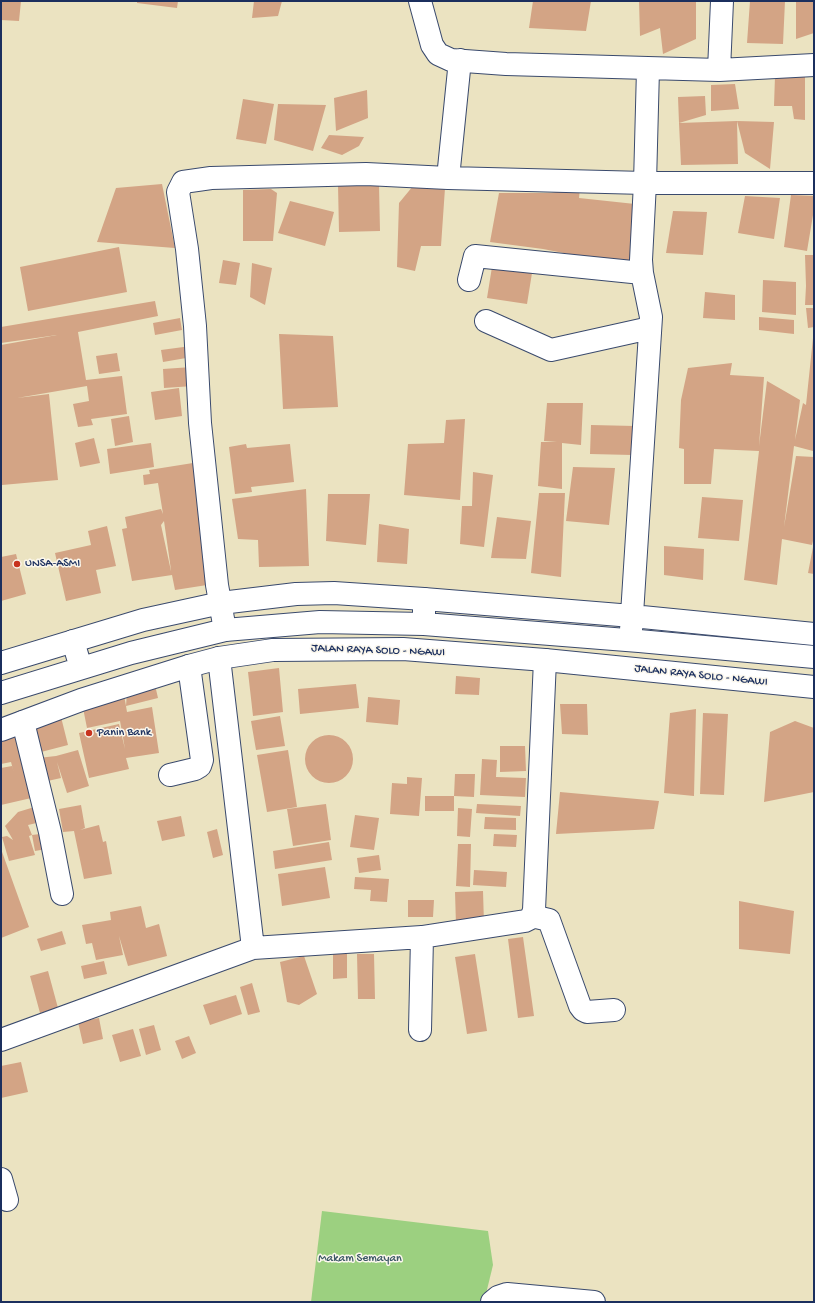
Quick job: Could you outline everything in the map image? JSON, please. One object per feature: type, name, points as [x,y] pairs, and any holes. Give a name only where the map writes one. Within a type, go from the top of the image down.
[{"type":"main road","points":[[420,1],[432,45],[438,54],[451,60],[506,64],[719,70],[814,65]]},
{"type":"main road","points":[[719,70],[722,1]]},
{"type":"main road","points":[[448,178],[460,60]]},
{"type":"main road","points":[[631,641],[651,317],[642,273],[648,69]]},
{"type":"main road","points":[[225,630],[217,585],[200,423],[195,326],[187,249],[178,192],[183,182],[211,178],[366,174],[448,178],[645,183],[814,183]]},
{"type":"main road","points":[[469,280],[475,256],[642,273]]},
{"type":"main road","points":[[486,321],[551,350],[650,328]]},
{"type":"main road","points":[[1,663],[143,620],[221,603],[296,594],[326,593],[424,599],[632,616],[814,634]]},
{"type":"main road","points":[[424,599],[424,624]]},
{"type":"main road","points":[[1,693],[131,653],[225,630],[320,622],[424,624],[814,657]]},
{"type":"main road","points":[[74,641],[81,668]]},
{"type":"main road","name":"JALAN RAYA SOLO - NGAWI","points":[[1,730],[81,700],[189,666],[219,658],[273,650],[403,649],[545,660],[814,687]]},
{"type":"main road","points":[[219,658],[253,948]]},
{"type":"main road","points":[[1,1040],[253,948],[422,937],[525,921],[532,916],[534,910],[545,660]]},
{"type":"main road","points":[[170,775],[195,769],[200,766],[202,760],[189,666]]},
{"type":"main road","points":[[23,722],[50,832],[62,894]]},
{"type":"main road","points":[[532,916],[549,920],[580,1006],[583,1010],[587,1012],[614,1010]]},
{"type":"main road","points":[[420,1030],[422,937]]},
{"type":"main road","points":[[1,1179],[7,1200]]},
{"type":"main road","points":[[492,1302],[498,1297],[506,1294],[594,1302]]},
{"type":"green space","name":"Makam Semayan","points":[[322,1211],[488,1231],[493,1265],[484,1302],[311,1302]]},
{"type":"building","points":[[1,1],[21,1],[19,21],[1,20]]},
{"type":"building","points":[[137,1],[178,1],[177,8],[137,3]]},
{"type":"building","points":[[254,1],[282,1],[278,16],[252,18]]},
{"type":"building","points":[[533,1],[591,1],[586,31],[529,28]]},
{"type":"building","points":[[639,1],[696,1],[696,39],[663,54],[660,28],[640,36]]},
{"type":"building","points":[[750,1],[785,1],[783,44],[747,43]]},
{"type":"building","points":[[796,1],[814,1],[814,33],[796,39]]},
{"type":"building","points":[[775,76],[805,76],[805,120],[794,119],[792,106],[774,106]]},
{"type":"building","points":[[735,84],[739,109],[711,111],[711,85]]},
{"type":"building","points":[[367,90],[368,118],[336,131],[334,98]]},
{"type":"building","points":[[705,96],[706,115],[679,123],[678,97]]},
{"type":"building","points":[[243,99],[274,104],[266,144],[236,139]]},
{"type":"building","points":[[278,104],[326,105],[313,151],[274,140]]},
{"type":"building","points":[[737,121],[774,122],[770,169],[745,153]]},
{"type":"building","points":[[737,121],[738,164],[681,165],[679,123]]},
{"type":"building","points":[[329,135],[364,137],[359,146],[342,155],[321,148]]},
{"type":"building","points":[[162,184],[175,248],[97,242],[116,188]]},
{"type":"building","points":[[379,184],[380,231],[339,232],[338,185]]},
{"type":"building","points":[[413,186],[445,188],[441,246],[421,246],[415,271],[397,267],[399,203]]},
{"type":"building","points":[[580,188],[579,198],[635,204],[631,261],[574,255],[490,242],[499,193],[551,193]]},
{"type":"building","points":[[271,189],[277,193],[273,241],[243,241],[243,190]]},
{"type":"building","points":[[791,195],[814,196],[814,209],[807,251],[784,247]]},
{"type":"building","points":[[745,196],[780,198],[774,239],[738,233]]},
{"type":"building","points":[[290,201],[334,212],[325,246],[278,233]]},
{"type":"building","points":[[673,211],[707,212],[703,255],[666,253]]},
{"type":"building","points":[[119,247],[127,292],[28,311],[20,267]]},
{"type":"building","points":[[805,255],[814,255],[814,305],[805,305]]},
{"type":"building","points":[[223,260],[240,263],[236,285],[219,283]]},
{"type":"building","points":[[252,263],[272,268],[265,305],[250,297]]},
{"type":"building","points":[[492,267],[532,273],[527,304],[487,298]]},
{"type":"building","points":[[763,280],[796,282],[796,315],[762,312]]},
{"type":"building","points":[[705,292],[735,295],[735,320],[703,318]]},
{"type":"building","points":[[155,301],[158,316],[78,332],[86,380],[122,376],[127,414],[91,419],[93,425],[78,427],[73,404],[89,401],[87,386],[17,398],[49,394],[58,480],[2,485],[1,345],[57,335],[1,343],[1,327]]},
{"type":"building","points":[[806,308],[814,308],[814,327],[808,328]]},
{"type":"building","points":[[759,317],[794,320],[794,334],[759,330]]},
{"type":"building","points":[[180,318],[182,330],[155,335],[153,323]]},
{"type":"building","points":[[279,334],[333,336],[338,407],[283,409]]},
{"type":"building","points":[[813,338],[814,447],[813,451],[794,446],[784,527],[796,456],[814,457],[814,537],[812,545],[782,539],[777,585],[744,580],[759,451],[714,449],[711,484],[684,484],[684,449],[679,448],[681,400],[688,368],[732,363],[730,375],[764,377],[759,446],[767,381],[800,400],[795,440],[803,403],[806,405]]},
{"type":"building","points":[[191,346],[192,357],[163,362],[161,350]]},
{"type":"building","points":[[117,353],[120,371],[99,374],[96,356]]},
{"type":"building","points":[[192,367],[193,386],[164,388],[163,369]]},
{"type":"building","points":[[179,388],[182,416],[155,420],[151,392]]},
{"type":"building","points":[[547,403],[583,403],[581,445],[562,443],[562,489],[538,486],[541,442],[557,442],[544,441]]},
{"type":"building","points":[[129,416],[133,442],[115,446],[111,419]]},
{"type":"building","points":[[465,419],[460,500],[404,495],[408,444],[444,443],[446,420]]},
{"type":"building","points":[[591,425],[635,426],[632,455],[590,454]]},
{"type":"building","points":[[94,438],[100,463],[80,467],[75,443]]},
{"type":"building","points":[[151,443],[154,467],[110,474],[107,449]]},
{"type":"building","points":[[246,444],[247,448],[290,444],[294,482],[251,487],[252,492],[235,494],[229,447]]},
{"type":"building","points":[[193,463],[211,577],[207,585],[175,590],[172,575],[132,581],[122,529],[127,528],[125,517],[161,509],[163,514],[158,483],[144,485],[143,475],[150,474],[149,470]],"holes":[[[164,521],[171,571],[161,525]]]},
{"type":"building","points":[[573,467],[615,468],[609,525],[566,521]]},
{"type":"building","points":[[473,472],[493,475],[484,547],[460,544],[462,506],[472,506]]},
{"type":"building","points":[[306,489],[309,566],[259,567],[258,540],[238,539],[232,499]]},
{"type":"building","points":[[539,493],[565,493],[561,577],[531,573]]},
{"type":"building","points":[[328,494],[370,494],[366,545],[326,541]]},
{"type":"building","points":[[702,497],[743,500],[739,541],[698,538]]},
{"type":"building","points":[[497,517],[531,521],[526,559],[491,558]]},
{"type":"building","points":[[379,524],[409,529],[407,564],[377,562]]},
{"type":"building","points":[[107,526],[116,566],[96,570],[101,593],[66,601],[55,553],[91,545],[88,531]]},
{"type":"building","points":[[664,546],[704,549],[703,580],[664,575]]},
{"type":"building","points":[[814,547],[814,574],[808,573]]},
{"type":"building","points":[[16,554],[26,594],[1,601],[1,557]]},
{"type":"building","points":[[279,668],[283,712],[253,716],[248,672]]},
{"type":"building","points":[[456,676],[480,678],[479,695],[455,694]]},
{"type":"building","points":[[356,684],[359,708],[300,714],[298,689]]},
{"type":"building","points":[[155,685],[158,698],[126,706],[127,692]]},
{"type":"building","points":[[124,695],[127,712],[152,707],[159,753],[126,758],[129,769],[89,778],[79,733],[119,724],[125,749],[120,721],[87,728],[82,703]]},
{"type":"building","points":[[368,697],[400,700],[398,725],[366,722]]},
{"type":"building","points":[[560,704],[587,704],[588,735],[562,734]]},
{"type":"building","points":[[696,709],[694,796],[664,793],[670,713]]},
{"type":"building","points":[[703,713],[728,714],[724,795],[700,794]]},
{"type":"building","points":[[280,716],[285,746],[256,750],[251,721]]},
{"type":"building","points":[[61,717],[68,745],[41,752],[34,724]]},
{"type":"building","points":[[795,721],[814,728],[814,792],[764,802],[770,732]]},
{"type":"building","points":[[24,731],[40,796],[1,805],[1,768],[12,766],[14,773],[11,762],[1,764],[1,737]]},
{"type":"building","points":[[329,735],[338,737],[346,742],[351,750],[353,759],[351,768],[346,776],[338,781],[329,783],[320,781],[312,776],[307,768],[305,759],[307,750],[312,742],[320,737]]},
{"type":"building","points":[[500,746],[525,746],[526,771],[500,772]]},
{"type":"building","points":[[78,750],[89,786],[67,793],[57,762],[61,778],[43,782],[38,758],[56,756]]},
{"type":"building","points":[[288,750],[297,807],[267,812],[257,755]]},
{"type":"building","points":[[482,759],[497,760],[496,777],[526,778],[525,797],[480,795]]},
{"type":"building","points":[[455,774],[475,774],[474,797],[454,796]]},
{"type":"building","points":[[407,777],[422,778],[419,816],[390,814],[392,783],[407,784]]},
{"type":"building","points":[[560,792],[659,801],[654,829],[556,834]]},
{"type":"building","points":[[425,796],[454,796],[454,811],[425,811]]},
{"type":"building","points":[[326,804],[331,840],[293,846],[287,809]]},
{"type":"building","points":[[477,804],[521,806],[520,816],[476,813]]},
{"type":"building","points":[[41,805],[45,821],[28,825],[32,835],[29,836],[35,855],[9,861],[2,837],[7,836],[13,840],[5,826],[18,812]]},
{"type":"building","points":[[81,805],[85,828],[80,830],[99,825],[103,842],[106,841],[112,874],[84,879],[74,831],[63,832],[59,809]]},
{"type":"building","points":[[458,808],[472,809],[470,837],[457,836]]},
{"type":"building","points":[[355,815],[379,818],[374,850],[350,847]]},
{"type":"building","points":[[181,816],[185,836],[162,841],[157,821]]},
{"type":"building","points":[[485,817],[516,818],[516,830],[484,829]]},
{"type":"building","points":[[217,829],[223,855],[213,858],[207,832]]},
{"type":"building","points":[[48,833],[52,848],[35,851],[32,835]]},
{"type":"building","points":[[494,834],[517,835],[516,847],[493,846]]},
{"type":"building","points":[[329,842],[332,860],[275,869],[273,851]]},
{"type":"building","points":[[458,844],[471,844],[470,887],[456,886]]},
{"type":"building","points":[[1,849],[29,927],[1,938]]},
{"type":"building","points":[[379,855],[381,870],[359,873],[357,858]]},
{"type":"building","points":[[325,867],[330,898],[282,906],[278,874]]},
{"type":"building","points":[[474,870],[507,872],[506,887],[473,885]]},
{"type":"building","points":[[355,877],[389,879],[387,902],[370,901],[371,890],[354,889]]},
{"type":"building","points":[[483,891],[484,924],[456,925],[455,892]]},
{"type":"building","points":[[408,900],[434,900],[433,917],[408,917]]},
{"type":"building","points":[[739,901],[794,911],[790,954],[739,949]]},
{"type":"building","points":[[141,906],[146,928],[159,924],[167,956],[128,966],[119,936],[123,955],[96,960],[92,943],[86,944],[82,925],[111,920],[110,912]]},
{"type":"building","points":[[62,931],[66,944],[41,951],[37,939]]},
{"type":"building","points":[[523,937],[534,1016],[518,1018],[508,939]]},
{"type":"building","points":[[333,954],[347,954],[347,978],[333,979]]},
{"type":"building","points":[[357,954],[374,954],[375,999],[358,999]]},
{"type":"building","points":[[475,954],[487,1031],[467,1034],[455,957]]},
{"type":"building","points":[[304,956],[317,994],[299,1005],[287,1002],[280,962]]},
{"type":"building","points":[[104,961],[107,974],[84,979],[81,966]]},
{"type":"building","points":[[48,971],[58,1008],[40,1013],[30,976]]},
{"type":"building","points":[[252,983],[260,1012],[248,1015],[240,987]]},
{"type":"building","points":[[236,995],[242,1014],[210,1025],[203,1005]]},
{"type":"building","points":[[99,1018],[103,1039],[83,1044],[78,1022]]},
{"type":"building","points":[[154,1025],[161,1050],[146,1055],[139,1029]]},
{"type":"building","points":[[133,1029],[141,1056],[120,1062],[112,1035]]},
{"type":"building","points":[[189,1036],[196,1053],[182,1059],[175,1041]]},
{"type":"building","points":[[21,1062],[28,1092],[1,1098],[1,1066]]},
{"type":"place","name":"UNSA-ASMI","points":[[17,564]]},
{"type":"place","name":"Panin Bank","points":[[89,733]]}]
